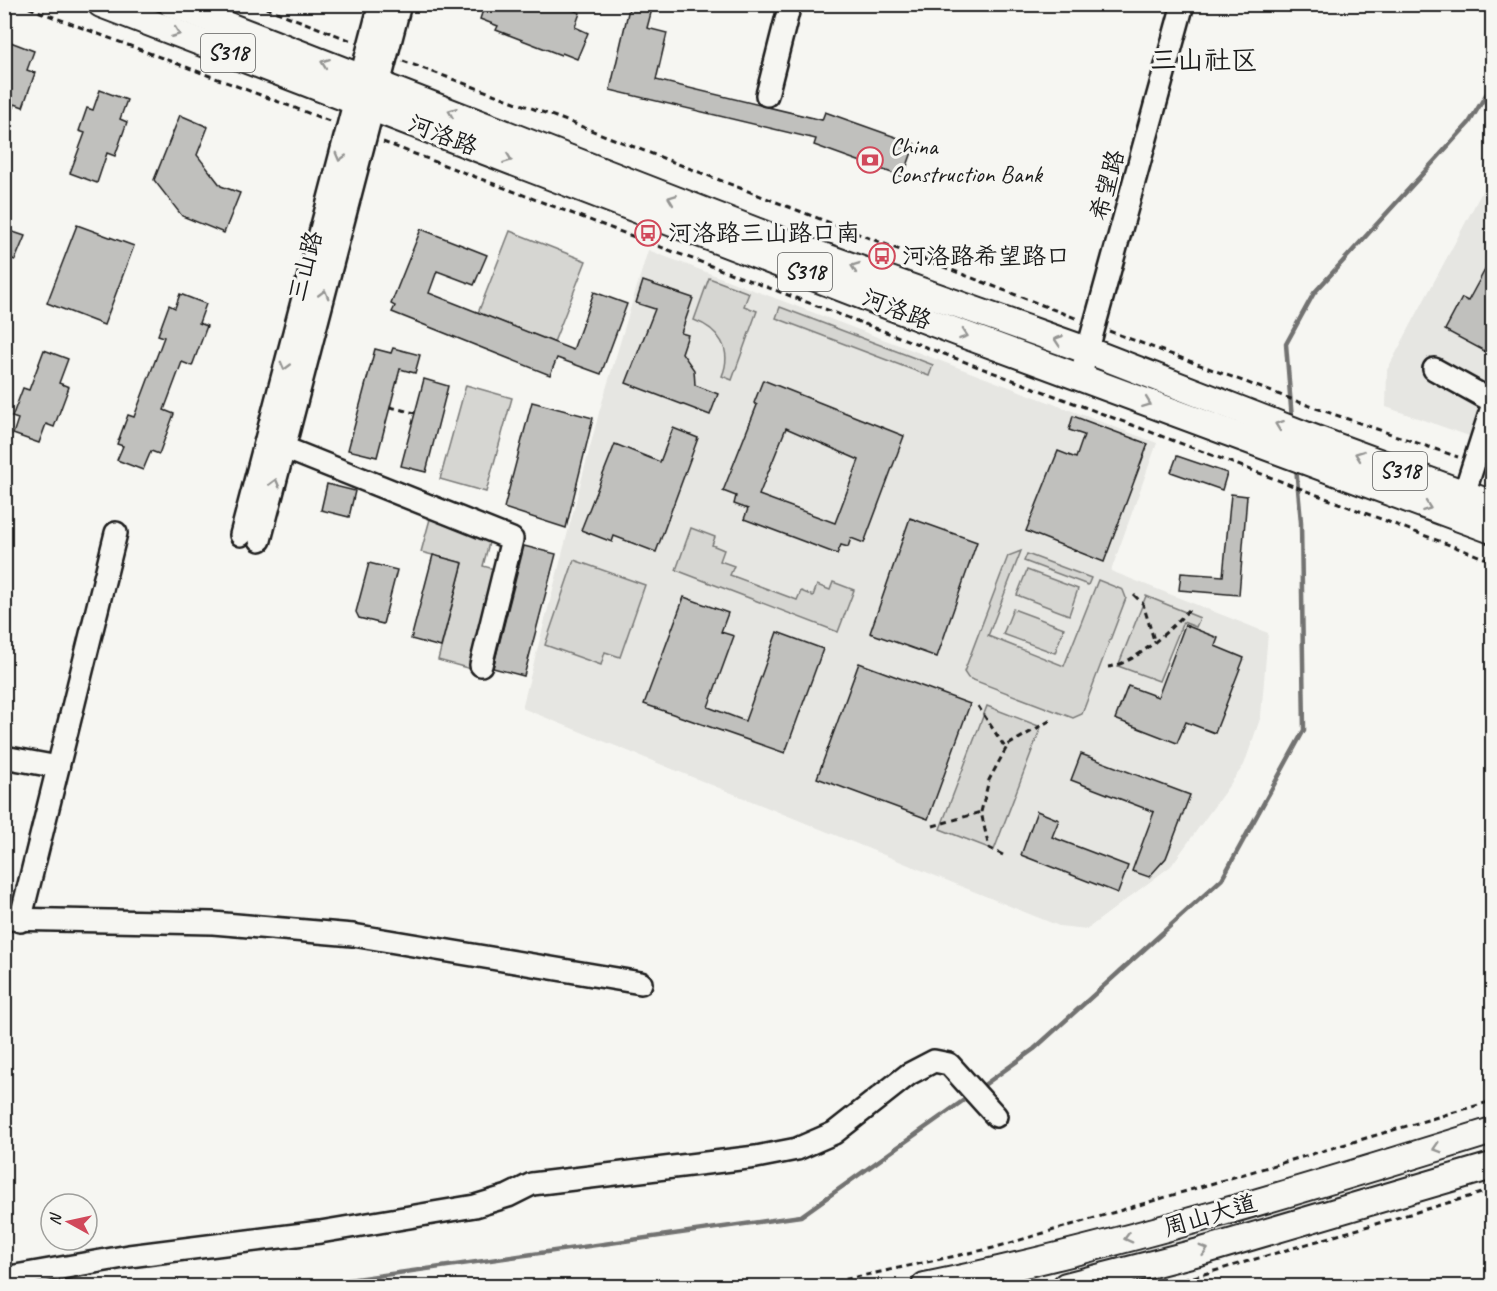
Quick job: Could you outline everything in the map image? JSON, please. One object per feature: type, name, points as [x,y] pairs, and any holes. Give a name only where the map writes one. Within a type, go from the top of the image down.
[{"type":"main road","name":"河洛路","points":[[101,4],[367,92],[1089,351],[1492,504]]},
{"type":"main road","name":"河洛路","points":[[172,4],[367,92],[1080,378],[1492,530]]},
{"type":"main road","name":"周山大道","points":[[925,1287],[1004,1278],[1492,1131]]},
{"type":"main road","name":"周山大道","points":[[1066,1287],[1199,1252],[1492,1166]]},
{"type":"street","name":"三山路","points":[[250,537],[377,51],[380,4]]},
{"type":"street","name":"三山路","points":[[377,51],[400,4]]},
{"type":"street","points":[[767,94],[790,4]]},
{"type":"street","name":"希望路","points":[[1080,378],[1183,4]]},
{"type":"street","points":[[1434,369],[1492,401]]},
{"type":"street","points":[[1464,494],[1492,407]]},
{"type":"street","points":[[275,444],[512,539],[481,665]]},
{"type":"street","points":[[116,533],[58,767],[12,920],[213,923],[353,935],[640,983]]},
{"type":"street","points":[[4,757],[58,767]]},
{"type":"street","points":[[4,1278],[129,1256],[320,1232],[476,1206],[508,1196],[532,1184],[756,1157],[797,1149],[834,1133],[909,1074],[934,1061],[949,1064],[996,1116]]},
{"type":"path","points":[[19,4],[1492,561]]},
{"type":"path","points":[[256,4],[575,124],[1096,326],[1307,405],[1474,463]]},
{"type":"path","points":[[390,407],[415,413]]},
{"type":"path","points":[[1134,595],[1143,604],[1154,640]]},
{"type":"path","points":[[1108,667],[1118,666],[1144,652],[1154,640],[1190,609]]},
{"type":"path","points":[[978,706],[1006,749]]},
{"type":"path","points":[[1003,855],[989,848],[981,812],[989,780],[1008,745],[1052,720]]},
{"type":"path","points":[[933,826],[981,812]]},
{"type":"path","points":[[814,1287],[993,1248],[1492,1101]]},
{"type":"path","points":[[1163,1287],[1492,1190]]},
{"type":"shaded area","points":[[1492,173],[1492,444],[1386,407],[1387,370]]},
{"type":"shaded area","points":[[510,231],[586,261],[554,342],[478,313]]},
{"type":"shaded area","points":[[648,250],[1157,443],[1111,571],[1268,633],[1261,716],[1244,765],[1171,866],[1087,929],[1059,926],[522,708],[600,409]]},
{"type":"shaded area","points":[[709,278],[749,293],[744,306],[757,311],[732,380],[722,376],[726,358],[725,349],[717,335],[694,320]]},
{"type":"shaded area","points":[[780,307],[933,365],[929,376],[776,318]]},
{"type":"shaded area","points":[[466,385],[512,398],[486,492],[440,479]]},
{"type":"shaded area","points":[[430,519],[491,535],[483,566],[498,570],[471,669],[438,660],[463,563],[421,552]]},
{"type":"shaded area","points":[[691,528],[715,537],[712,545],[724,550],[720,561],[734,566],[730,575],[797,600],[801,591],[813,596],[817,585],[830,590],[833,582],[854,590],[838,632],[676,570]]},
{"type":"shaded area","points":[[1021,551],[988,636],[1064,666],[1098,580],[1123,590],[1126,598],[1082,714],[1073,718],[968,678],[964,672],[1008,556]]},
{"type":"shaded area","points":[[1027,554],[1091,578],[1088,585],[1024,561]]},
{"type":"shaded area","points":[[574,560],[645,585],[620,657],[605,652],[601,665],[545,645]]},
{"type":"shaded area","points":[[1027,570],[1078,589],[1069,615],[1017,595]]},
{"type":"shaded area","points":[[1146,596],[1200,618],[1196,627],[1183,622],[1159,681],[1118,666]]},
{"type":"shaded area","points":[[1013,609],[1064,628],[1055,653],[1003,634]]},
{"type":"shaded area","points":[[987,706],[1041,727],[994,850],[940,829]]},
{"type":"building","points":[[485,4],[559,4],[580,13],[575,27],[588,33],[577,59],[496,30],[498,26],[480,19]]},
{"type":"building","points":[[630,4],[652,9],[647,28],[667,33],[656,80],[822,120],[825,112],[915,144],[903,177],[814,145],[816,139],[610,90]]},
{"type":"building","points":[[8,41],[34,51],[27,70],[35,73],[23,107],[15,104],[6,128],[4,50]]},
{"type":"building","points":[[100,90],[127,100],[120,119],[127,122],[115,156],[107,153],[97,183],[70,173],[85,133],[79,131],[87,108],[93,110]]},
{"type":"building","points":[[180,115],[208,127],[197,155],[221,186],[240,193],[224,233],[182,216],[154,180]]},
{"type":"building","points":[[77,225],[134,246],[104,325],[47,303]]},
{"type":"building","points":[[4,229],[25,236],[15,260],[4,256]]},
{"type":"building","points":[[421,229],[487,255],[474,285],[437,271],[429,293],[573,350],[594,292],[627,304],[601,374],[557,358],[550,375],[392,312],[395,306],[391,304]]},
{"type":"building","points":[[1492,257],[1492,355],[1445,330],[1462,298],[1468,301]]},
{"type":"building","points":[[643,281],[693,298],[681,333],[688,335],[682,353],[694,370],[695,385],[718,394],[710,415],[626,383],[655,309],[636,303]]},
{"type":"building","points":[[180,294],[206,304],[199,323],[207,326],[192,366],[182,362],[164,410],[174,414],[159,454],[151,451],[143,470],[117,460],[123,446],[117,444],[128,415],[134,417],[164,337],[158,335],[169,305],[175,308]]},
{"type":"building","points":[[393,348],[420,355],[415,373],[400,369],[377,457],[348,450],[375,349],[391,353]]},
{"type":"building","points":[[44,350],[68,359],[59,383],[69,387],[54,427],[46,424],[39,443],[13,434],[18,419],[12,417],[23,388],[29,390]]},
{"type":"building","points":[[424,379],[448,386],[426,472],[401,466]]},
{"type":"building","points":[[763,380],[904,436],[864,543],[851,538],[848,547],[841,545],[837,554],[744,519],[748,509],[734,504],[736,496],[723,491],[757,405],[754,403]],"holes":[[[786,428],[859,460],[835,523],[759,495]]]},
{"type":"building","points":[[532,402],[593,418],[566,528],[504,508]]},
{"type":"building","points":[[1073,416],[1148,444],[1104,562],[1026,531],[1058,451],[1076,458],[1084,435],[1069,430]]},
{"type":"building","points":[[673,428],[698,438],[656,552],[614,536],[612,542],[581,530],[615,444],[660,462]]},
{"type":"building","points":[[1177,456],[1227,473],[1222,490],[1171,472]]},
{"type":"building","points":[[327,484],[355,491],[349,517],[321,510]]},
{"type":"building","points":[[1231,494],[1247,496],[1239,595],[1179,590],[1181,573],[1223,576]]},
{"type":"building","points":[[910,518],[977,542],[937,657],[870,633]]},
{"type":"building","points":[[524,546],[556,554],[524,676],[493,668]]},
{"type":"building","points":[[433,555],[463,563],[441,647],[411,639]]},
{"type":"building","points":[[369,563],[397,570],[383,624],[359,618],[356,612]]},
{"type":"building","points":[[684,597],[728,613],[721,632],[734,636],[708,707],[745,721],[777,632],[823,649],[785,753],[644,704]]},
{"type":"building","points":[[1185,625],[1218,638],[1215,646],[1244,658],[1215,733],[1186,722],[1177,743],[1115,719],[1128,686],[1158,697]]},
{"type":"building","points":[[859,663],[970,704],[928,819],[817,778]]},
{"type":"building","points":[[1081,754],[1190,795],[1166,858],[1149,877],[1132,871],[1154,812],[1071,780]]},
{"type":"building","points":[[1037,811],[1059,820],[1052,837],[1128,866],[1118,893],[1021,855]]},
{"type":"waterway","points":[[1292,420],[1286,344],[1314,293],[1469,123],[1492,85]]},
{"type":"waterway","points":[[980,1088],[1034,1049],[1222,879],[1304,730],[1301,522],[1296,467]]},
{"type":"waterway","points":[[306,1286],[801,1216],[971,1095]]},
{"type":"place","name":"China Construction Bank","points":[[870,160]]},
{"type":"place","name":"河洛路三山路口南","points":[[648,233]]},
{"type":"place","name":"河洛路希望路口","points":[[882,256]]},
{"type":"district","name":"三山社区","points":[[1204,60]]}]
